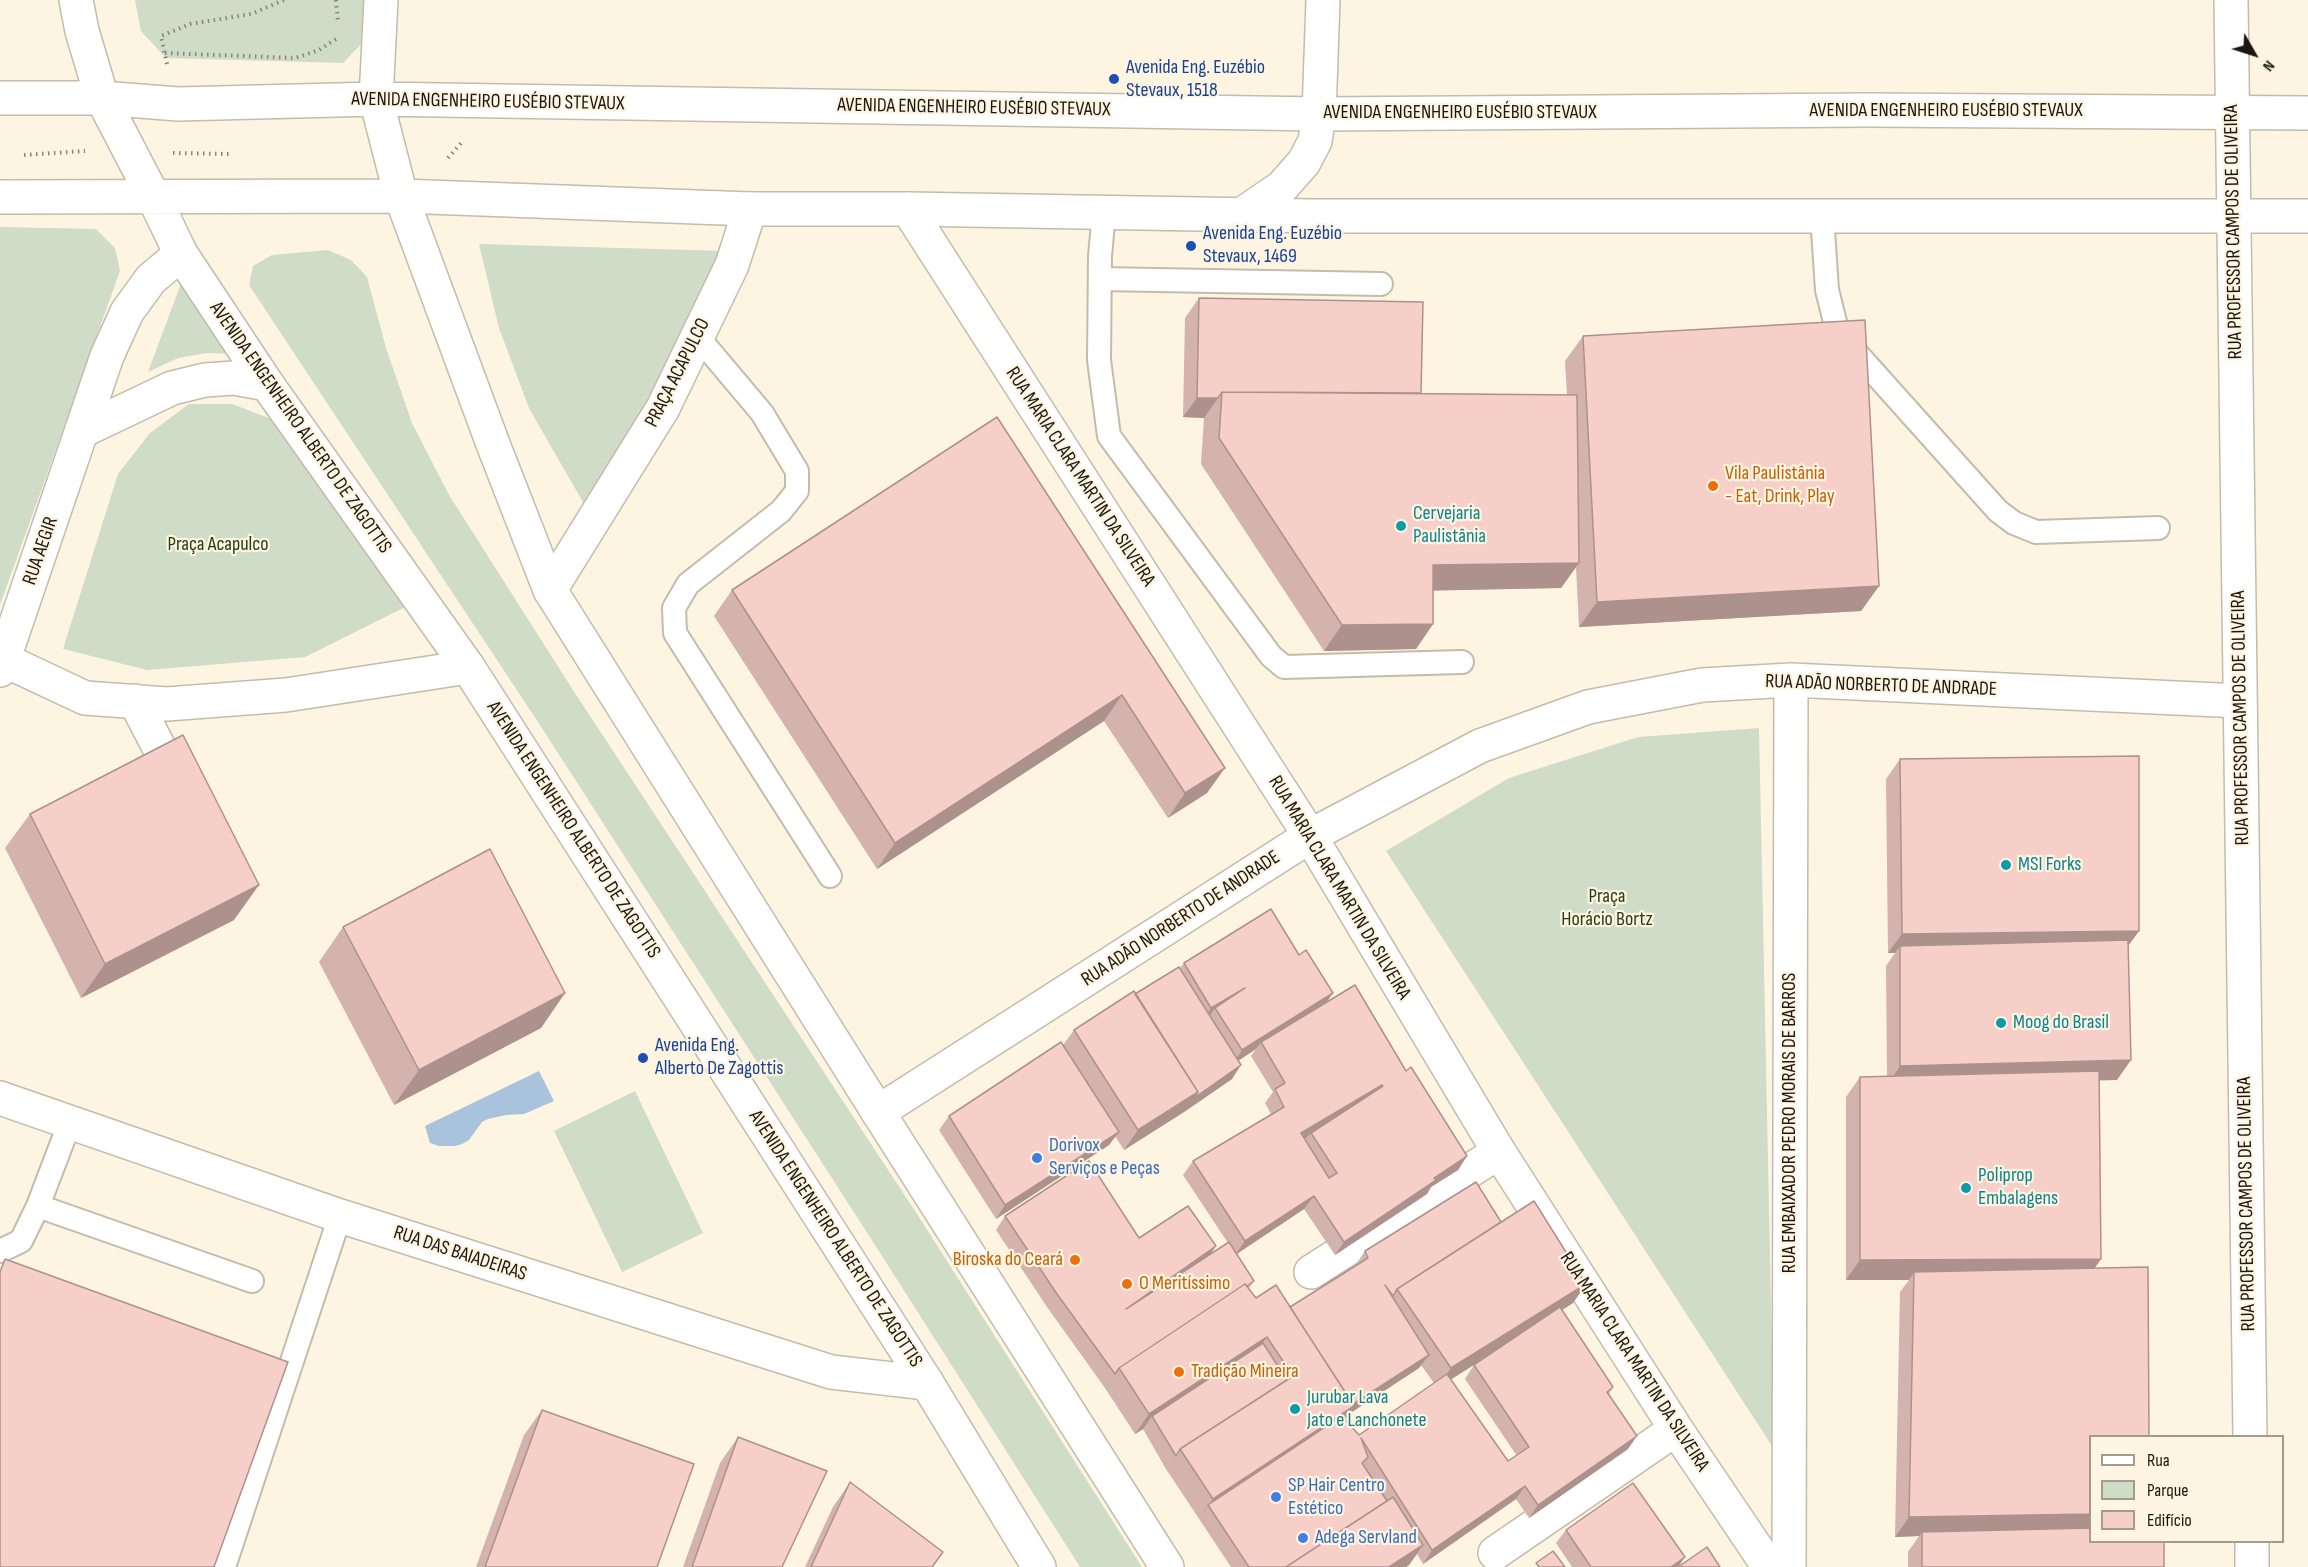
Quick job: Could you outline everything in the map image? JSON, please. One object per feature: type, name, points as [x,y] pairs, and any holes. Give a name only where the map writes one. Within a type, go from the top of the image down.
[{"type":"street","name":"AVENIDA ENGENHEIRO ALBERTO DE ZAGOTTIS","points":[[76,0],[82,31],[102,98],[181,254],[267,384],[468,667],[927,1383],[1039,1567]]},
{"type":"street","points":[[381,0],[376,99],[401,196],[550,590],[1167,1567]]},
{"type":"street","points":[[1241,215],[1282,187],[1304,162],[1315,141],[1319,114],[1323,0]]},
{"type":"street","name":"RUA PROFESSOR CAMPOS DE OLIVEIRA","points":[[2231,0],[2250,1435]]},
{"type":"street","name":"AVENIDA ENGENHEIRO EUSÉBIO STEVAUX","points":[[0,98],[102,98],[177,104],[376,99],[1319,114],[1868,110],[2308,113]]},
{"type":"street","points":[[0,197],[401,196],[750,209],[908,209],[1241,215],[2308,216]]},
{"type":"street","name":"PRAÇA ACAPULCO","points":[[550,590],[663,408],[732,265],[750,209]]},
{"type":"street","name":"RUA MARIA CLARA MARTIN DA SILVEIRA","points":[[908,209],[1310,837],[1499,1152],[1676,1429],[1769,1567]]},
{"type":"street","name":"RUA AEGIR","points":[[1,663],[107,356],[127,312],[151,279],[181,254]]},
{"type":"street","points":[[82,432],[172,388],[205,380],[234,378],[267,384]]},
{"type":"street","points":[[1,663],[85,698],[167,704],[286,695],[468,667]]},
{"type":"street","name":"RUA ADÃO NORBERTO DE ANDRADE","points":[[878,1112],[1310,837],[1480,746],[1588,707],[1702,685],[1791,680],[2240,701]]},
{"type":"street","name":"RUA EMBAIXADOR PEDRO MORAIS DE BARROS","points":[[1789,1567],[1791,680]]},
{"type":"street","points":[[135,701],[181,790]]},
{"type":"street","name":"RUA DAS BAIADEIRAS","points":[[0,1098],[340,1216],[831,1372],[927,1383]]},
{"type":"street","points":[[1311,1272],[1499,1152]]},
{"type":"street","points":[[1494,1553],[1676,1429]]},
{"type":"street","points":[[2252,1543],[2252,1567]]},
{"type":"lane","points":[[1104,212],[1099,360],[1108,436],[1271,656],[1284,667],[1462,662]]},
{"type":"lane","points":[[1822,215],[1827,290],[1838,330],[1998,511],[2014,523],[2036,532],[2158,528]]},
{"type":"lane","points":[[1100,279],[1381,284]]},
{"type":"lane","points":[[698,337],[762,413],[797,471],[797,491],[781,511],[688,584],[674,608],[675,633],[830,876]]},
{"type":"lane","points":[[0,1251],[21,1241],[38,1206],[70,1122]]},
{"type":"lane","points":[[38,1206],[252,1281]]},
{"type":"lane","points":[[224,1567],[340,1216]]},
{"type":"path","points":[[193,154],[177,104],[161,36],[190,24],[251,14],[284,0]]},
{"type":"path","points":[[165,53],[295,58],[319,50],[339,38],[336,0]]},
{"type":"path","points":[[23,155],[94,151]]},
{"type":"green space","points":[[135,0],[370,0],[368,37],[343,63],[166,58],[141,31]]},
{"type":"green space","points":[[0,227],[96,229],[115,248],[120,271],[0,605]]},
{"type":"green space","points":[[479,244],[726,251],[663,388],[584,504],[529,408],[499,328]]},
{"type":"green space","points":[[328,250],[351,260],[367,277],[386,348],[412,423],[449,495],[573,690],[917,1214],[1142,1567],[1080,1567],[538,722],[249,285],[253,266],[272,255]]},
{"type":"green space","points":[[183,278],[240,354],[207,353],[178,358],[148,372]]},
{"type":"green space","name":"Praça Acapulco","points":[[189,404],[232,404],[274,420],[405,607],[305,657],[147,670],[63,649],[118,474],[150,433]]},
{"type":"green space","name":"Praça Horácio Bortz","points":[[1759,728],[1774,1449],[1386,851],[1509,778],[1638,737]]},
{"type":"green space","points":[[635,1091],[703,1233],[622,1272],[554,1131]]},
{"type":"water","points":[[539,1071],[554,1101],[524,1114],[488,1119],[482,1122],[469,1140],[462,1144],[439,1146],[430,1143],[425,1126]]},
{"type":"building","points":[[1199,298],[1423,302],[1421,393],[1222,392],[1218,398],[1197,398]]},
{"type":"building","name":"Vila Paulistânia - Eat, Drink, Play","points":[[1865,320],[1879,586],[1597,602],[1583,336]]},
{"type":"building","name":"Cervejaria Paulistânia","points":[[1222,392],[1577,395],[1579,563],[1433,565],[1433,624],[1342,625],[1219,438]]},
{"type":"building","points":[[997,417],[1225,768],[1185,793],[1122,695],[895,843],[732,590]]},
{"type":"building","points":[[183,735],[259,885],[105,964],[30,814]]},
{"type":"building","name":"MSI Forks","points":[[2139,756],[2139,931],[1902,934],[1900,759]]},
{"type":"building","points":[[490,849],[565,993],[419,1070],[343,927]]},
{"type":"building","points":[[1271,909],[1299,955],[1306,950],[1333,993],[1242,1050],[1215,1008],[1245,988],[1211,1008],[1184,963]]},
{"type":"building","name":"Moog do Brasil","points":[[2128,940],[2131,1060],[1900,1066],[1900,946]]},
{"type":"building","points":[[1179,967],[1241,1065],[1194,1098],[1198,1092],[1135,994]]},
{"type":"building","points":[[1355,985],[1406,1071],[1411,1067],[1467,1156],[1434,1178],[1436,1180],[1344,1242],[1314,1196],[1245,1241],[1193,1161],[1284,1107],[1275,1089],[1285,1083],[1261,1042]],"holes":[[[1383,1086],[1311,1133],[1337,1173],[1329,1178],[1301,1133]]]},
{"type":"building","points":[[1134,991],[1198,1092],[1138,1130],[1074,1030]]},
{"type":"building","points":[[1061,1042],[1119,1132],[1005,1205],[949,1116]]},
{"type":"building","name":"Poliprop Embalagens","points":[[2099,1071],[2101,1259],[1860,1260],[1860,1077]]},
{"type":"building","points":[[1089,1161],[1139,1238],[1188,1206],[1216,1246],[1126,1309],[1229,1242],[1254,1281],[1247,1286],[1245,1284],[1119,1368],[1115,1374],[1057,1294],[1005,1216]]},
{"type":"building","points":[[1476,1182],[1501,1222],[1397,1289],[1393,1296],[1385,1285],[1429,1355],[1353,1404],[1290,1307],[1368,1258],[1365,1251]]},
{"type":"building","points":[[1534,1201],[1586,1284],[1451,1368],[1397,1289]]},
{"type":"building","points":[[5,1259],[288,1362],[214,1567],[0,1567],[0,1272]]},
{"type":"building","points":[[2148,1267],[2149,1435],[2089,1435],[2089,1514],[1909,1517],[1914,1272]]},
{"type":"building","points":[[1245,1284],[1256,1298],[1276,1285],[1354,1406],[1213,1499],[1180,1449],[1293,1376],[1267,1337],[1149,1414],[1119,1368]]},
{"type":"building","points":[[1560,1307],[1613,1387],[1607,1392],[1637,1436],[1538,1505],[1525,1486],[1432,1550],[1361,1438],[1368,1457],[1362,1463],[1387,1501],[1286,1567],[1249,1567],[1208,1505],[1342,1416],[1359,1435],[1447,1374],[1508,1461],[1529,1447],[1474,1365]]},
{"type":"building","points":[[1263,1343],[1287,1380],[1180,1449],[1176,1456],[1152,1416]]},
{"type":"building","points":[[542,1410],[694,1464],[657,1567],[485,1567]]},
{"type":"building","points":[[738,1437],[827,1471],[782,1567],[692,1567]]},
{"type":"building","points":[[850,1482],[943,1552],[932,1567],[811,1567]]},
{"type":"building","points":[[1633,1483],[1685,1557],[1671,1567],[1591,1567],[1566,1530]]},
{"type":"building","points":[[1393,1497],[1423,1545],[1389,1567],[1286,1567]]},
{"type":"building","points":[[2089,1528],[2089,1543],[2164,1543],[2164,1567],[1922,1567],[1922,1532]]},
{"type":"building","points":[[1707,1547],[1720,1567],[1678,1567]]},
{"type":"building","points":[[1553,1551],[1565,1567],[1539,1567],[1536,1563]]},
{"type":"place","name":"Avenida Eng. Euzébio Stevaux, 1518","points":[[1114,79]]},
{"type":"place","name":"Avenida Eng. Euzébio Stevaux, 1469","points":[[1191,246]]},
{"type":"place","name":"Vila Paulistânia - Eat, Drink, Play","points":[[1713,486]]},
{"type":"place","name":"Cervejaria Paulistânia","points":[[1401,526]]},
{"type":"place","name":"MSI Forks","points":[[2006,865]]},
{"type":"place","name":"Moog do Brasil","points":[[2001,1023]]},
{"type":"place","name":"Avenida Eng. Alberto De Zagottis","points":[[643,1058]]},
{"type":"place","name":"Dorivox Serviços e Peças","points":[[1037,1158]]},
{"type":"place","name":"Poliprop Embalagens","points":[[1966,1188]]},
{"type":"place","name":"Biroska do Ceará","points":[[1075,1260]]},
{"type":"place","name":"O Meritíssimo","points":[[1127,1284]]},
{"type":"place","name":"Tradição Mineira","points":[[1179,1372]]},
{"type":"place","name":"Jurubar Lava Jato e Lanchonete","points":[[1295,1409]]},
{"type":"place","name":"SP Hair Centro Estético","points":[[1276,1497]]},
{"type":"place","name":"Adega Servland","points":[[1303,1538]]}]
